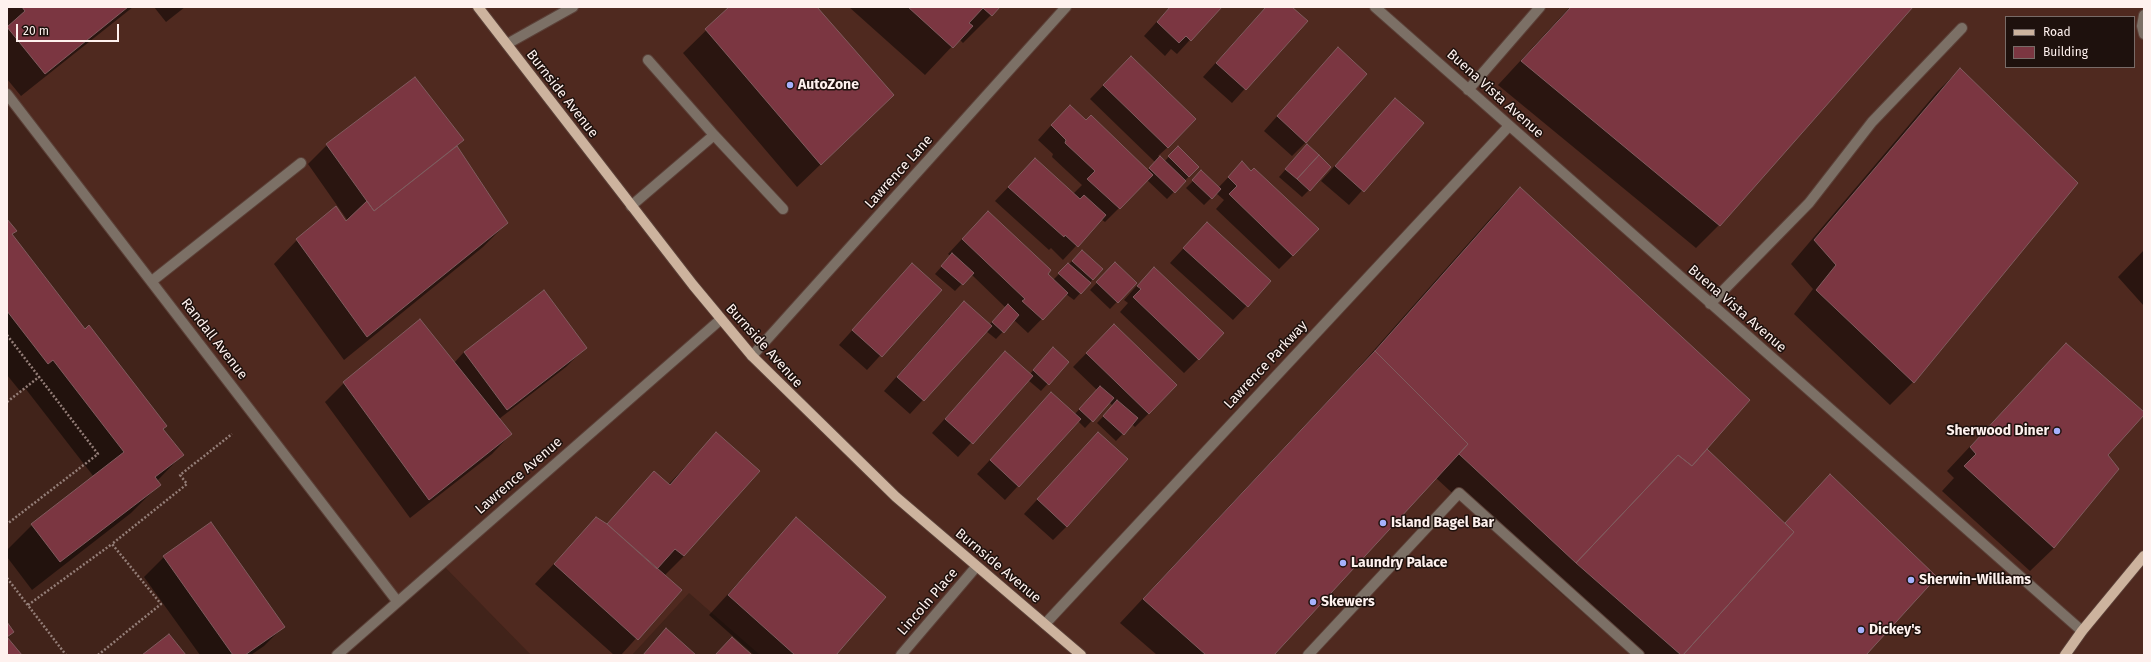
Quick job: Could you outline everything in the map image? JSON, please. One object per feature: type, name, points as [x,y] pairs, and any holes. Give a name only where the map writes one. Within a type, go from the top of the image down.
[{"type":"main road","name":"Burnside Avenue","points":[[478,7],[720,320],[752,356],[896,497],[976,567],[1081,655]]},
{"type":"main road","points":[[2065,655],[2082,631],[2144,556]]},
{"type":"street","points":[[507,44],[573,7]]},
{"type":"street","name":"Lawrence Lane","points":[[752,356],[1066,7]]},
{"type":"street","name":"Buena Vista Avenue","points":[[1375,7],[2082,631]]},
{"type":"street","points":[[1468,90],[1540,7]]},
{"type":"street","points":[[2144,15],[2142,26],[2144,34]]},
{"type":"street","points":[[1710,304],[1809,203],[1872,122],[1962,28]]},
{"type":"street","points":[[648,60],[714,135],[783,209]]},
{"type":"street","name":"Randall Avenue","points":[[7,94],[397,601]]},
{"type":"street","name":"Lawrence Parkway","points":[[1045,624],[1509,126]]},
{"type":"street","points":[[631,206],[714,135]]},
{"type":"street","points":[[152,281],[301,163]]},
{"type":"street","name":"Lawrence Avenue","points":[[337,655],[720,320]]},
{"type":"street","points":[[1308,655],[1459,493],[1639,655]]},
{"type":"street","name":"Lincoln Place","points":[[900,655],[976,567]]},
{"type":"path","points":[[7,335],[98,454],[7,524]]},
{"type":"path","points":[[7,402],[39,377]]},
{"type":"path","points":[[28,605],[112,544],[187,484],[180,475],[232,434]]},
{"type":"path","points":[[98,655],[161,604],[112,544]]},
{"type":"path","points":[[7,578],[66,655]]},
{"type":"shaded area","points":[[7,7],[2144,7],[2144,655],[760,655],[689,593],[632,655],[531,655],[439,561],[396,597],[7,88]]},
{"type":"building","points":[[22,7],[128,7],[45,74],[7,27],[25,11]]},
{"type":"building","points":[[729,7],[817,7],[894,95],[821,165],[705,29]]},
{"type":"building","points":[[908,7],[1000,7],[992,16],[983,8],[969,23],[973,26],[953,48]]},
{"type":"building","points":[[1170,7],[1222,7],[1191,41],[1186,36],[1179,43],[1157,22]]},
{"type":"building","points":[[1266,7],[1292,7],[1308,21],[1246,90],[1216,63]]},
{"type":"building","points":[[1571,7],[1913,7],[1720,226],[1521,61]]},
{"type":"building","points":[[1338,47],[1367,74],[1306,143],[1277,116]]},
{"type":"building","points":[[1131,56],[1196,119],[1168,148],[1103,85]]},
{"type":"building","points":[[1960,68],[2078,183],[1914,383],[1816,290],[1836,265],[1814,240]]},
{"type":"building","points":[[415,77],[464,140],[374,211],[326,144]]},
{"type":"building","points":[[1395,98],[1424,123],[1364,192],[1335,166]]},
{"type":"building","points":[[1070,105],[1086,120],[1091,115],[1153,175],[1120,209],[1087,179],[1095,171],[1065,143],[1066,140],[1051,125]]},
{"type":"building","points":[[1307,144],[1319,155],[1297,179],[1285,169]]},
{"type":"building","points":[[457,146],[508,223],[367,337],[296,239],[336,206],[346,221],[367,201],[374,211]]},
{"type":"building","points":[[1178,146],[1199,167],[1189,177],[1168,156]]},
{"type":"building","points":[[1319,155],[1331,167],[1310,191],[1297,179]]},
{"type":"building","points":[[1160,156],[1186,181],[1175,193],[1149,168]]},
{"type":"building","points":[[1035,158],[1080,199],[1084,195],[1106,215],[1078,247],[1065,235],[1064,237],[1008,187]]},
{"type":"building","points":[[1242,161],[1251,171],[1254,168],[1319,229],[1293,256],[1229,194],[1237,186],[1228,177]]},
{"type":"building","points":[[1201,170],[1221,189],[1212,199],[1192,180]]},
{"type":"building","points":[[1520,187],[1750,400],[1692,466],[1678,455],[1576,563],[1459,454],[1468,444],[1375,351]]},
{"type":"building","points":[[988,211],[1051,270],[1048,274],[1068,293],[1043,320],[1022,301],[1025,299],[962,239]]},
{"type":"building","points":[[7,219],[17,231],[12,234],[85,329],[89,325],[167,426],[163,429],[184,455],[155,477],[161,485],[60,562],[31,524],[124,452],[53,360],[48,364],[7,311]]},
{"type":"building","points":[[1207,222],[1271,281],[1248,307],[1183,248]]},
{"type":"building","points":[[1082,250],[1103,269],[1093,280],[1072,261]]},
{"type":"building","points":[[952,253],[974,273],[963,285],[941,266]]},
{"type":"building","points":[[1115,262],[1137,283],[1118,303],[1096,282]]},
{"type":"building","points":[[912,263],[942,290],[882,357],[852,330]]},
{"type":"building","points":[[1068,263],[1091,283],[1081,294],[1058,273]]},
{"type":"building","points":[[1154,267],[1224,333],[1199,360],[1133,297],[1141,289],[1137,286]]},
{"type":"building","points":[[544,290],[587,348],[507,410],[464,352]]},
{"type":"building","points":[[964,301],[992,326],[924,401],[897,377]]},
{"type":"building","points":[[1008,304],[1019,315],[1004,333],[992,322]]},
{"type":"building","points":[[420,319],[512,434],[429,500],[343,382]]},
{"type":"building","points":[[1114,324],[1177,385],[1149,414],[1086,353]]},
{"type":"building","name":"Sherwood Diner","points":[[2066,343],[2144,412],[2144,415],[2108,455],[2119,469],[2054,548],[1964,466],[1976,454],[1970,447]]},
{"type":"building","points":[[1053,347],[1069,362],[1049,385],[1033,370]]},
{"type":"building","points":[[1005,351],[1033,376],[973,444],[945,419]]},
{"type":"building","points":[[1375,351],[1468,444],[1274,655],[1206,655],[1143,599]]},
{"type":"building","points":[[1100,386],[1114,398],[1093,422],[1079,409]]},
{"type":"building","points":[[1051,392],[1081,419],[1019,487],[990,460]]},
{"type":"building","points":[[1117,400],[1138,418],[1124,435],[1103,416]]},
{"type":"building","points":[[716,432],[760,471],[684,556],[675,549],[657,569],[607,524],[654,471],[670,485]]},
{"type":"building","points":[[1098,432],[1128,459],[1067,527],[1037,499]]},
{"type":"building","points":[[1707,449],[1794,532],[1683,655],[1681,655],[1576,563],[1678,455],[1692,466]]},
{"type":"building","points":[[1830,474],[1937,577],[1866,655],[1683,655],[1794,532],[1785,523]]},
{"type":"building","points":[[596,517],[607,524],[682,590],[638,640],[554,564]]},
{"type":"building","points":[[796,517],[886,597],[836,655],[795,655],[728,595]]},
{"type":"building","points":[[211,522],[285,627],[245,655],[233,655],[163,556]]},
{"type":"building","points":[[7,622],[14,632],[7,637]]},
{"type":"building","points":[[666,628],[696,655],[643,655]]},
{"type":"building","points":[[169,634],[186,655],[142,655]]},
{"type":"building","points":[[7,637],[22,655],[7,655]]},
{"type":"building","points":[[732,637],[752,655],[715,655]]},
{"type":"place","name":"AutoZone","points":[[790,85]]},
{"type":"place","name":"Sherwood Diner","points":[[2057,431]]},
{"type":"place","name":"Island Bagel Bar","points":[[1383,523]]},
{"type":"place","name":"Laundry Palace","points":[[1343,563]]},
{"type":"place","name":"Sherwin-Williams","points":[[1911,580]]},
{"type":"place","name":"Skewers","points":[[1313,602]]},
{"type":"place","name":"Dickey's","points":[[1861,630]]}]
